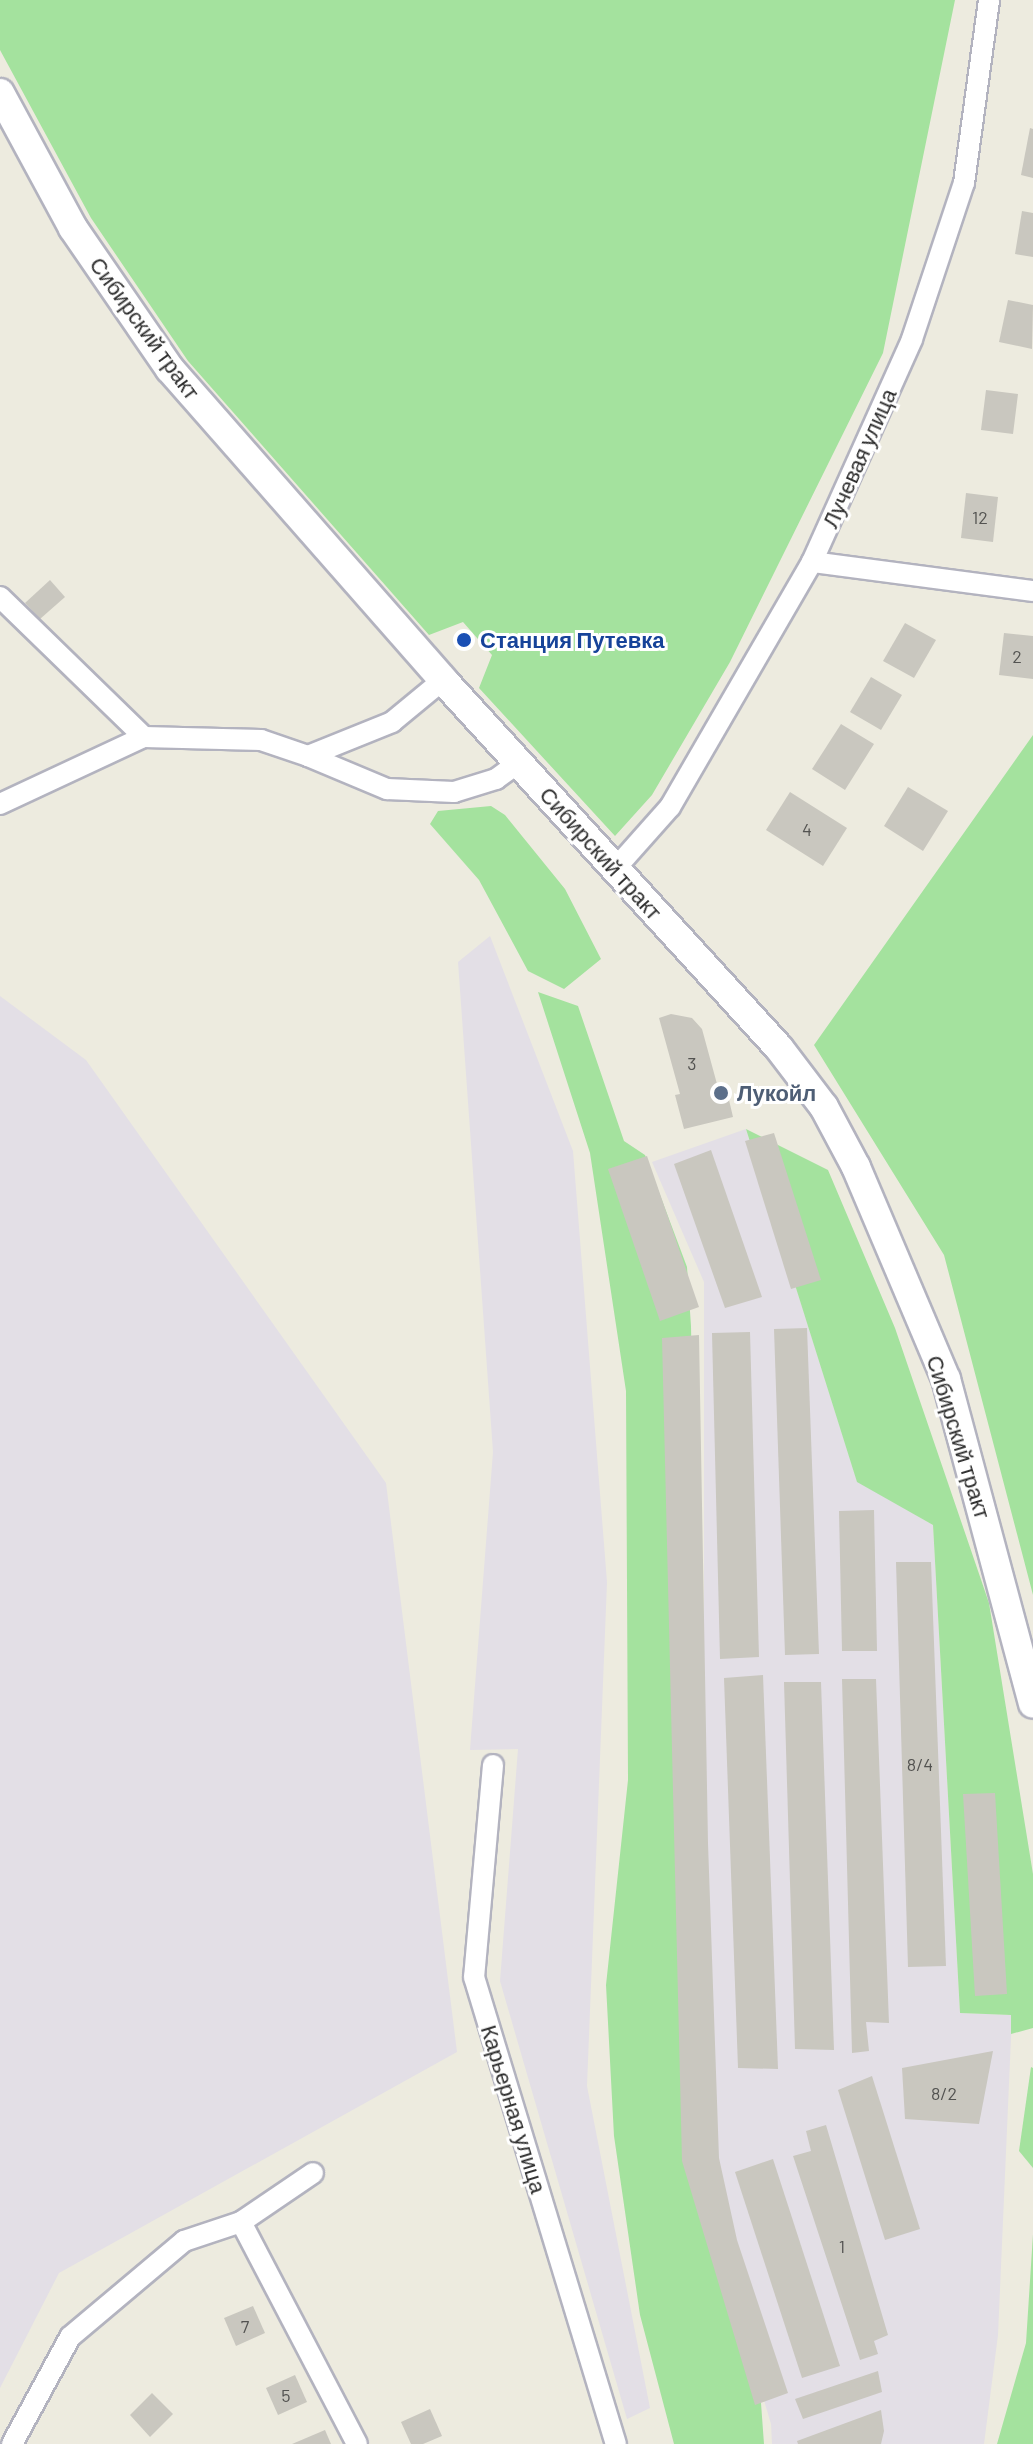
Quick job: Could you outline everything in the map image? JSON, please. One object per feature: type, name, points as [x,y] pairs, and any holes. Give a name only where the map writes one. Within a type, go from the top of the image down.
[{"type":"main road","name":"Сибирский тракт","points":[[0,93],[73,228],[170,369],[443,680],[779,1048],[824,1107],[856,1167],[946,1379],[1033,1704]]},
{"type":"street","name":"Лучевая улица","points":[[615,869],[670,807],[812,562],[912,339],[964,183],[989,0]]},
{"type":"street","points":[[812,562],[1033,591]]},
{"type":"street","points":[[0,597],[144,737]]},
{"type":"street","points":[[308,756],[392,722],[443,680]]},
{"type":"street","points":[[0,804],[144,737],[261,740],[387,789],[454,792],[496,779],[518,763]]},
{"type":"street","name":"Карьерная улица","points":[[493,1765],[474,1977],[616,2444]]},
{"type":"street","points":[[12,2444],[70,2337],[184,2241],[241,2222],[313,2173]]},
{"type":"street","points":[[241,2222],[357,2444]]},
{"type":"shaded area","points":[[490,936],[573,1151],[607,1582],[587,2086],[650,2408],[627,2419],[500,1981],[518,1749],[470,1750],[493,1452],[458,962]]},
{"type":"shaded area","points":[[0,996],[86,1060],[386,1483],[457,2052],[59,2273],[0,2388]]},
{"type":"shaded area","points":[[746,1129],[857,1481],[933,1525],[960,2013],[1012,2015],[998,2335],[984,2444],[772,2444],[771,2424],[726,2271],[704,2135],[704,1282],[652,1162]]},
{"type":"green space","points":[[0,0],[955,0],[883,353],[730,662],[652,795],[615,836],[479,688],[492,655],[463,622],[429,635],[188,361],[91,218],[0,50]]},
{"type":"green space","points":[[1033,735],[1033,1595],[944,1255],[814,1045]]},
{"type":"green space","points":[[491,806],[505,815],[565,889],[601,959],[564,989],[528,971],[479,880],[430,824],[438,811]]},
{"type":"green space","points":[[538,992],[578,1006],[624,1141],[645,1155],[687,1267],[691,1326],[708,2224],[761,2403],[764,2444],[674,2444],[640,2315],[614,2136],[606,1985],[628,1780],[626,1391],[590,1153]]},
{"type":"green space","points":[[746,1129],[828,1170],[895,1328],[989,1603],[1033,1874],[1033,2028],[1011,2034],[1011,2015],[960,2013],[933,1525],[857,1482]]},
{"type":"green space","points":[[1033,2068],[1033,2168],[1019,2151]]},
{"type":"green space","points":[[1033,2234],[1033,2444],[997,2444],[1026,2343]]},
{"type":"building","points":[[1030,128],[1033,129],[1033,178],[1021,175]]},
{"type":"building","points":[[1022,211],[1033,213],[1033,257],[1015,254]]},
{"type":"building","points":[[1008,300],[1033,305],[1032,349],[999,342]]},
{"type":"building","points":[[986,390],[1018,394],[1013,434],[981,430]]},
{"type":"building","points":[[966,493],[998,497],[993,542],[961,538]]},
{"type":"building","points":[[50,580],[65,597],[40,619],[25,603]]},
{"type":"building","points":[[905,623],[936,640],[914,678],[883,661]]},
{"type":"building","points":[[1004,633],[1033,636],[1033,679],[999,675]]},
{"type":"building","points":[[871,677],[902,695],[881,730],[850,712]]},
{"type":"building","points":[[841,724],[874,744],[845,790],[812,769]]},
{"type":"building","points":[[908,787],[948,811],[923,851],[884,826]]},
{"type":"building","points":[[790,792],[847,828],[823,866],[766,830]]},
{"type":"building","points":[[671,1014],[692,1018],[702,1029],[717,1084],[725,1083],[733,1117],[684,1129],[675,1095],[680,1094],[659,1018]]},
{"type":"building","points":[[774,1133],[821,1280],[791,1289],[745,1141]]},
{"type":"building","points":[[711,1150],[762,1297],[725,1308],[674,1164]]},
{"type":"building","points":[[647,1156],[699,1307],[660,1321],[608,1169]]},
{"type":"building","points":[[807,1328],[819,1654],[785,1655],[774,1329]]},
{"type":"building","points":[[750,1332],[759,1657],[720,1659],[712,1333]]},
{"type":"building","points":[[699,1335],[708,1843],[719,2158],[737,2240],[788,2393],[755,2405],[682,2161],[662,1338]]},
{"type":"building","points":[[874,1510],[877,1651],[842,1651],[839,1511]]},
{"type":"building","points":[[896,1562],[931,1562],[946,1966],[908,1967]]},
{"type":"building","points":[[763,1675],[778,2069],[738,2068],[724,1678]]},
{"type":"building","points":[[842,1679],[876,1679],[889,2023],[866,2022],[869,2051],[852,2053]]},
{"type":"building","points":[[784,1682],[821,1682],[834,2050],[795,2049]]},
{"type":"building","points":[[995,1793],[1007,1994],[975,1996],[963,1794]]},
{"type":"building","points":[[993,2051],[979,2124],[905,2119],[902,2068]]},
{"type":"building","points":[[872,2076],[920,2229],[885,2240],[838,2090]]},
{"type":"building","points":[[826,2125],[888,2335],[874,2341],[878,2354],[860,2360],[793,2156],[811,2151],[806,2131]]},
{"type":"building","points":[[773,2159],[840,2366],[802,2378],[735,2172]]},
{"type":"building","points":[[253,2306],[265,2333],[236,2346],[224,2318]]},
{"type":"building","points":[[878,2371],[882,2392],[803,2419],[795,2399]]},
{"type":"building","points":[[295,2375],[307,2402],[278,2415],[266,2388]]},
{"type":"building","points":[[152,2393],[173,2414],[150,2437],[130,2415]]},
{"type":"building","points":[[430,2409],[442,2436],[423,2444],[411,2444],[401,2422]]},
{"type":"building","points":[[881,2410],[884,2431],[881,2444],[798,2444],[797,2441]]},
{"type":"building","points":[[325,2430],[331,2444],[292,2444]]},
{"type":"place","name":"Станция Путевка","points":[[464,640]]},
{"type":"place","name":"Лукойл","points":[[721,1093]]}]
